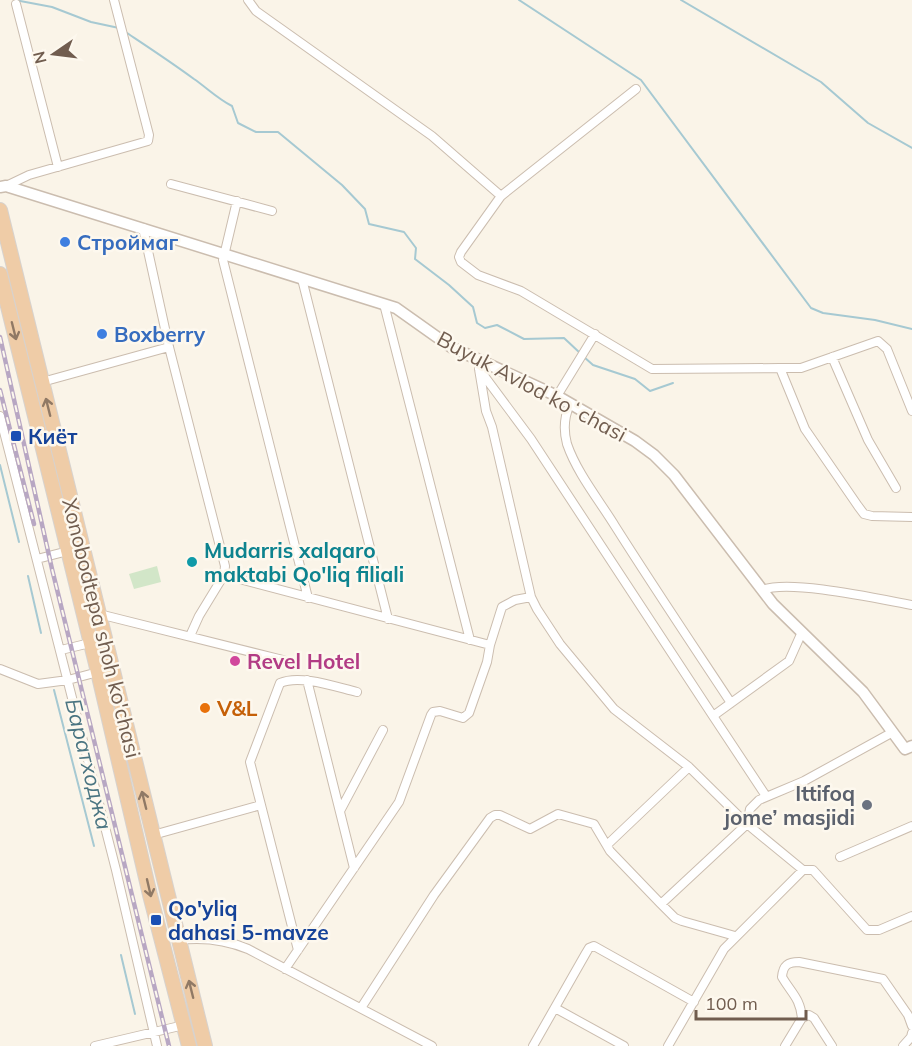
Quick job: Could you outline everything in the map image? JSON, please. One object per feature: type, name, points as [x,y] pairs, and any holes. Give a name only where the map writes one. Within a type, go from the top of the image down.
[{"type":"highway","name":"Xonobodtepa shoh ko'chasi","points":[[0,210],[205,1046]]},
{"type":"highway","name":"Xonobodtepa shoh ko'chasi","points":[[0,274],[98,672],[150,895],[189,1046]]},
{"type":"highway","points":[[51,482],[66,479]]},
{"type":"street","points":[[3,187],[29,175],[148,141],[149,135],[114,0]]},
{"type":"street","points":[[248,0],[256,11],[432,136],[501,195]]},
{"type":"street","points":[[16,4],[58,167]]},
{"type":"street","points":[[636,89],[501,195],[461,252],[459,257],[461,262],[478,275],[521,291],[652,369],[801,368],[873,342],[881,343],[887,349],[912,411]]},
{"type":"street","points":[[171,184],[272,211]]},
{"type":"street","name":"Buyuk Avlod koʻchasi","points":[[3,187],[143,228],[396,308],[477,364],[557,396],[635,441],[665,465],[762,590],[863,692],[905,749],[912,746]]},
{"type":"street","points":[[237,201],[223,260],[308,598]]},
{"type":"street","points":[[143,228],[169,347],[225,566],[224,575],[199,616],[190,636]]},
{"type":"street","points":[[302,279],[388,619]]},
{"type":"street","points":[[384,304],[470,640]]},
{"type":"street","points":[[557,396],[595,334]]},
{"type":"street","points":[[42,382],[169,347]]},
{"type":"street","points":[[832,357],[868,440],[896,488]]},
{"type":"street","points":[[477,364],[486,411],[492,427],[531,597],[560,644],[614,709],[689,767],[747,824],[803,870],[813,870],[867,930],[879,930],[912,916]]},
{"type":"street","points":[[477,364],[531,440],[766,796]]},
{"type":"street","points":[[780,368],[805,429],[864,514],[912,517]]},
{"type":"street","points":[[570,404],[564,430],[566,441],[577,465],[731,703]]},
{"type":"street","points":[[0,416],[68,680],[157,1046]]},
{"type":"street","points":[[37,559],[68,551]]},
{"type":"street","points":[[224,575],[490,645]]},
{"type":"street","points":[[762,590],[770,587],[793,588],[852,594],[912,605]]},
{"type":"street","points":[[285,969],[399,802],[433,712],[440,711],[460,718],[466,717],[487,662],[502,608],[515,600],[531,597]]},
{"type":"street","points":[[99,614],[283,660]]},
{"type":"street","points":[[713,716],[789,661],[802,632]]},
{"type":"street","points":[[60,650],[90,643]]},
{"type":"street","points":[[0,669],[38,684],[68,680],[98,672]]},
{"type":"street","points":[[307,680],[354,868]]},
{"type":"street","points":[[298,950],[250,762],[280,682],[307,680],[357,692]]},
{"type":"street","points":[[340,811],[383,730]]},
{"type":"street","points":[[661,904],[747,824],[750,809],[766,796],[804,781],[893,732]]},
{"type":"street","points":[[608,844],[689,767]]},
{"type":"street","points":[[153,835],[261,805]]},
{"type":"street","points":[[362,1008],[434,895],[490,818],[495,815],[500,815],[530,829],[558,814],[594,824],[610,850],[672,915],[682,921],[735,936]]},
{"type":"street","points":[[840,857],[912,826]]},
{"type":"street","points":[[668,1046],[724,949],[803,870]]},
{"type":"street","points":[[179,940],[194,938],[229,942],[258,953],[432,1046]]},
{"type":"street","points":[[533,1046],[589,948],[594,946],[694,1002]]},
{"type":"street","points":[[785,1046],[802,1018],[801,1006],[797,997],[782,977],[786,964],[792,962],[883,979],[908,1015],[912,1026]]},
{"type":"street","points":[[555,1008],[624,1046]]},
{"type":"street","points":[[802,1018],[812,1016],[832,1046]]},
{"type":"street","points":[[95,1046],[184,1025]]},
{"type":"street","points":[[903,1046],[912,1033]]},
{"type":"green space","points":[[157,566],[161,582],[134,589],[129,574]]},
{"type":"waterway","name":"Баратходжа","points":[[15,0],[52,7],[91,22],[119,28]]},
{"type":"waterway","points":[[519,0],[641,80],[811,308],[823,313],[875,320],[912,329]]},
{"type":"waterway","points":[[681,0],[821,82],[868,123],[912,148]]},
{"type":"waterway","name":"Баратходжа","points":[[124,31],[232,106],[238,123],[256,132],[278,132],[342,185],[365,209],[369,224],[404,232],[416,248],[415,259],[473,307],[477,323],[485,328],[497,325],[524,339],[564,338],[580,353]]},
{"type":"waterway","name":"Баратходжа","points":[[584,357],[593,365],[635,379],[650,391],[673,383]]},
{"type":"waterway","name":"Баратходжа","points":[[0,465],[19,542]]},
{"type":"waterway","name":"Баратходжа","points":[[28,576],[41,633]]},
{"type":"waterway","name":"Баратходжа","points":[[54,690],[94,846]]},
{"type":"waterway","name":"Баратходжа","points":[[121,955],[135,1014]]},
{"type":"railway","points":[[0,337],[52,569],[169,1046]]},
{"type":"railway","points":[[0,390],[34,524]]},
{"type":"place","name":"Строймаг","points":[[65,242]]},
{"type":"place","name":"Boxberry","points":[[102,334]]},
{"type":"place","name":"Киёт","points":[[16,436]]},
{"type":"place","name":"Mudarris xalqaro maktabi Qo'liq filiali","points":[[192,562]]},
{"type":"place","name":"Revel Hotel","points":[[235,661]]},
{"type":"place","name":"V&L","points":[[205,708]]},
{"type":"place","name":"Ittifoq jome’ masjidi","points":[[867,805]]},
{"type":"place","name":"Qo'yliq dahasi 5-mavze","points":[[156,920]]}]
